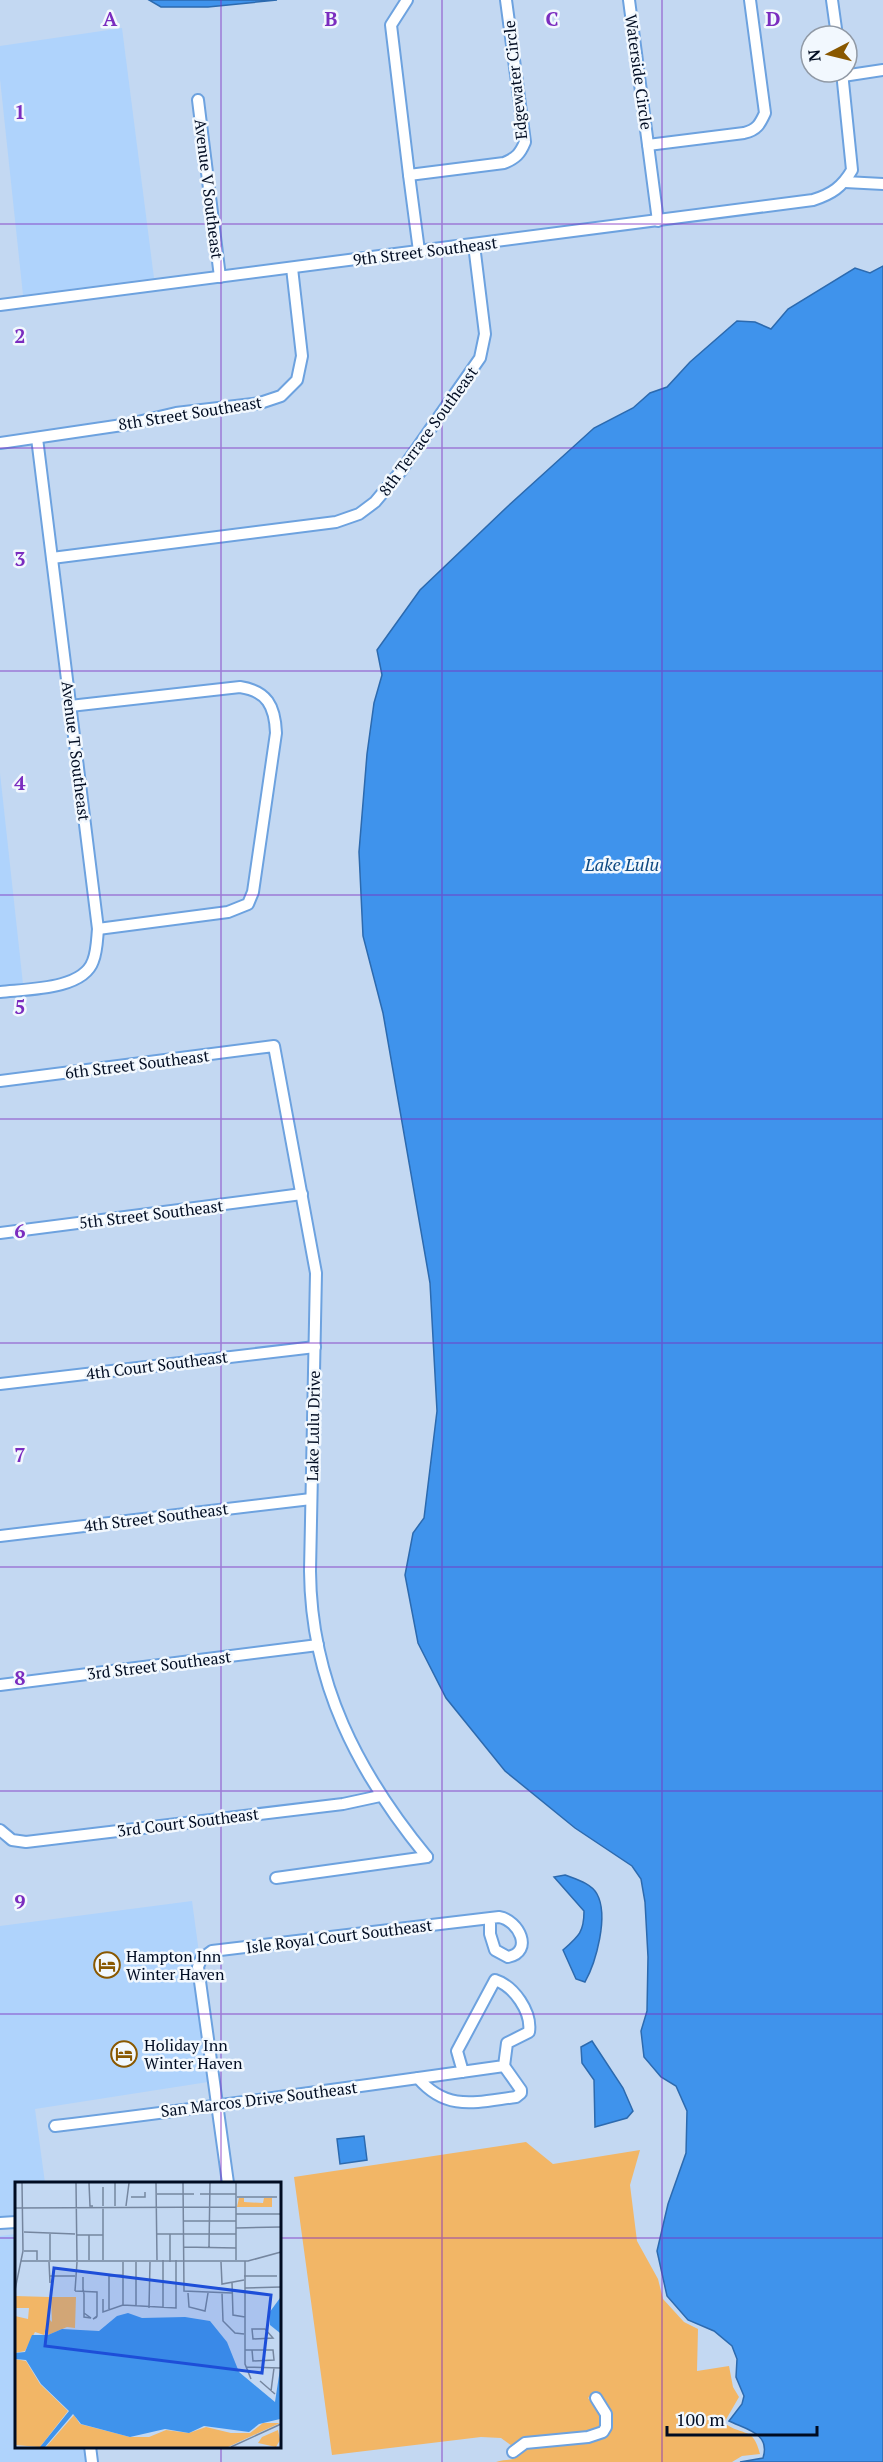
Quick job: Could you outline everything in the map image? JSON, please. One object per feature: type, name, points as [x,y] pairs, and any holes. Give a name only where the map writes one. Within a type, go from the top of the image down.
[{"type":"street","points":[[407,0],[391,25],[419,251]]},
{"type":"street","name":"Edgewater Circle","points":[[409,175],[504,163],[516,158],[522,150],[525,142],[506,0]]},
{"type":"street","name":"Waterside Circle","points":[[629,0],[658,221]]},
{"type":"street","name":"Waterside Circle","points":[[648,145],[744,133],[753,131],[759,125],[765,113],[750,0]]},
{"type":"street","points":[[832,0],[835,24]]},
{"type":"street","points":[[859,72],[883,70]]},
{"type":"street","points":[[844,84],[852,157],[852,170],[845,182],[883,184]]},
{"type":"street","name":"Avenue V Southeast","points":[[198,100],[220,277]]},
{"type":"street","name":"9th Street Southeast","points":[[0,305],[813,200],[831,194],[845,182]]},
{"type":"street","name":"8th Terrace Southeast","points":[[52,558],[336,522],[367,509],[401,471],[480,358],[485,334],[474,245]]},
{"type":"street","name":"8th Street Southeast","points":[[0,443],[129,424],[176,413],[260,403],[281,396],[297,380],[302,356],[292,268]]},
{"type":"street","name":"Avenue T Southeast","points":[[0,992],[64,984],[79,978],[87,972],[93,962],[98,929],[37,438]]},
{"type":"street","points":[[70,706],[240,687],[256,690],[263,695],[276,717],[276,733],[253,892],[248,903],[236,911],[98,929]]},
{"type":"street","name":"6th Street Southeast","points":[[0,1081],[274,1046]]},
{"type":"street","name":"Lake Lulu Drive","points":[[274,1046],[316,1274],[310,1601],[325,1679],[359,1761],[380,1796]]},
{"type":"street","name":"5th Street Southeast","points":[[0,1233],[302,1194]]},
{"type":"street","name":"4th Court Southeast","points":[[0,1384],[315,1347]]},
{"type":"street","name":"4th Street Southeast","points":[[0,1536],[311,1499]]},
{"type":"street","name":"3rd Street Southeast","points":[[0,1685],[318,1645]]},
{"type":"street","points":[[276,1878],[427,1857],[380,1796]]},
{"type":"street","name":"3rd Court Southeast","points":[[0,1830],[12,1840],[26,1842],[343,1804],[380,1796]]},
{"type":"street","name":"Isle Royal Court Southeast","points":[[228,2182],[198,1967],[205,1954],[212,1951],[482,1917],[490,1918]]},
{"type":"street","points":[[418,2078],[428,2089],[458,2103],[516,2097],[521,2093],[504,2066],[507,2043],[529,2032],[530,2023],[517,1997],[505,1983],[495,1980],[458,2051],[464,2072]]},
{"type":"street","name":"San Marcos Drive Southeast","points":[[55,2126],[504,2066]]},
{"type":"street","points":[[0,2223],[15,2222]]},
{"type":"street","points":[[513,2452],[525,2443],[588,2437],[603,2432],[606,2427],[606,2414],[596,2398]]},
{"type":"street","points":[[90,2447],[92,2462]]},
{"type":"shaded area","points":[[122,28],[154,278],[23,295],[0,79],[0,46]]},
{"type":"shaded area","points":[[0,773],[23,984],[0,987]]},
{"type":"shaded area","points":[[192,1901],[199,1953],[192,1968],[208,2082],[35,2109],[45,2182],[15,2182],[15,2217],[0,2217],[0,1926]]},
{"type":"shaded area","points":[[526,2142],[553,2164],[640,2150],[630,2185],[637,2241],[658,2279],[663,2299],[684,2322],[698,2329],[697,2371],[729,2366],[733,2387],[739,2397],[724,2423],[751,2436],[760,2454],[742,2456],[732,2462],[496,2462],[515,2458],[525,2450],[537,2447],[589,2443],[600,2439],[608,2433],[612,2424],[612,2414],[596,2391],[588,2398],[596,2407],[600,2418],[600,2426],[594,2430],[512,2446],[501,2438],[481,2437],[332,2455],[294,2177]]},
{"type":"shaded area","points":[[15,2234],[15,2447],[85,2447],[87,2462],[0,2462],[0,2236]]},
{"type":"water","points":[[149,0],[277,0],[208,7],[161,7]]},
{"type":"water","name":"Lake Lulu","points":[[883,266],[883,2462],[740,2462],[763,2458],[764,2450],[760,2437],[729,2421],[742,2404],[744,2396],[736,2377],[737,2359],[732,2346],[714,2331],[688,2320],[667,2296],[657,2251],[668,2204],[686,2153],[687,2111],[676,2086],[661,2077],[644,2057],[641,2031],[647,2011],[648,1957],[645,1902],[641,1879],[632,1866],[575,1828],[505,1771],[446,1698],[418,1643],[405,1575],[413,1533],[424,1518],[437,1411],[430,1283],[383,1013],[363,936],[359,852],[367,754],[374,703],[382,675],[377,650],[420,590],[594,428],[633,408],[650,393],[667,387],[690,362],[737,321],[755,322],[771,329],[788,309],[855,268],[870,273]]},
{"type":"water","points":[[565,1875],[591,1887],[600,1903],[602,1914],[600,1939],[585,1982],[576,1979],[563,1950],[580,1933],[584,1911],[554,1877]]},
{"type":"water","points":[[592,2041],[623,2088],[633,2111],[627,2118],[595,2127],[594,2080],[582,2063],[581,2047]]},
{"type":"water","points":[[364,2136],[367,2160],[340,2164],[337,2139]]},
{"type":"place","name":"Hampton Inn Winter Haven","points":[[107,1965]]},
{"type":"place","name":"Holiday Inn Winter Haven","points":[[124,2054]]}]
